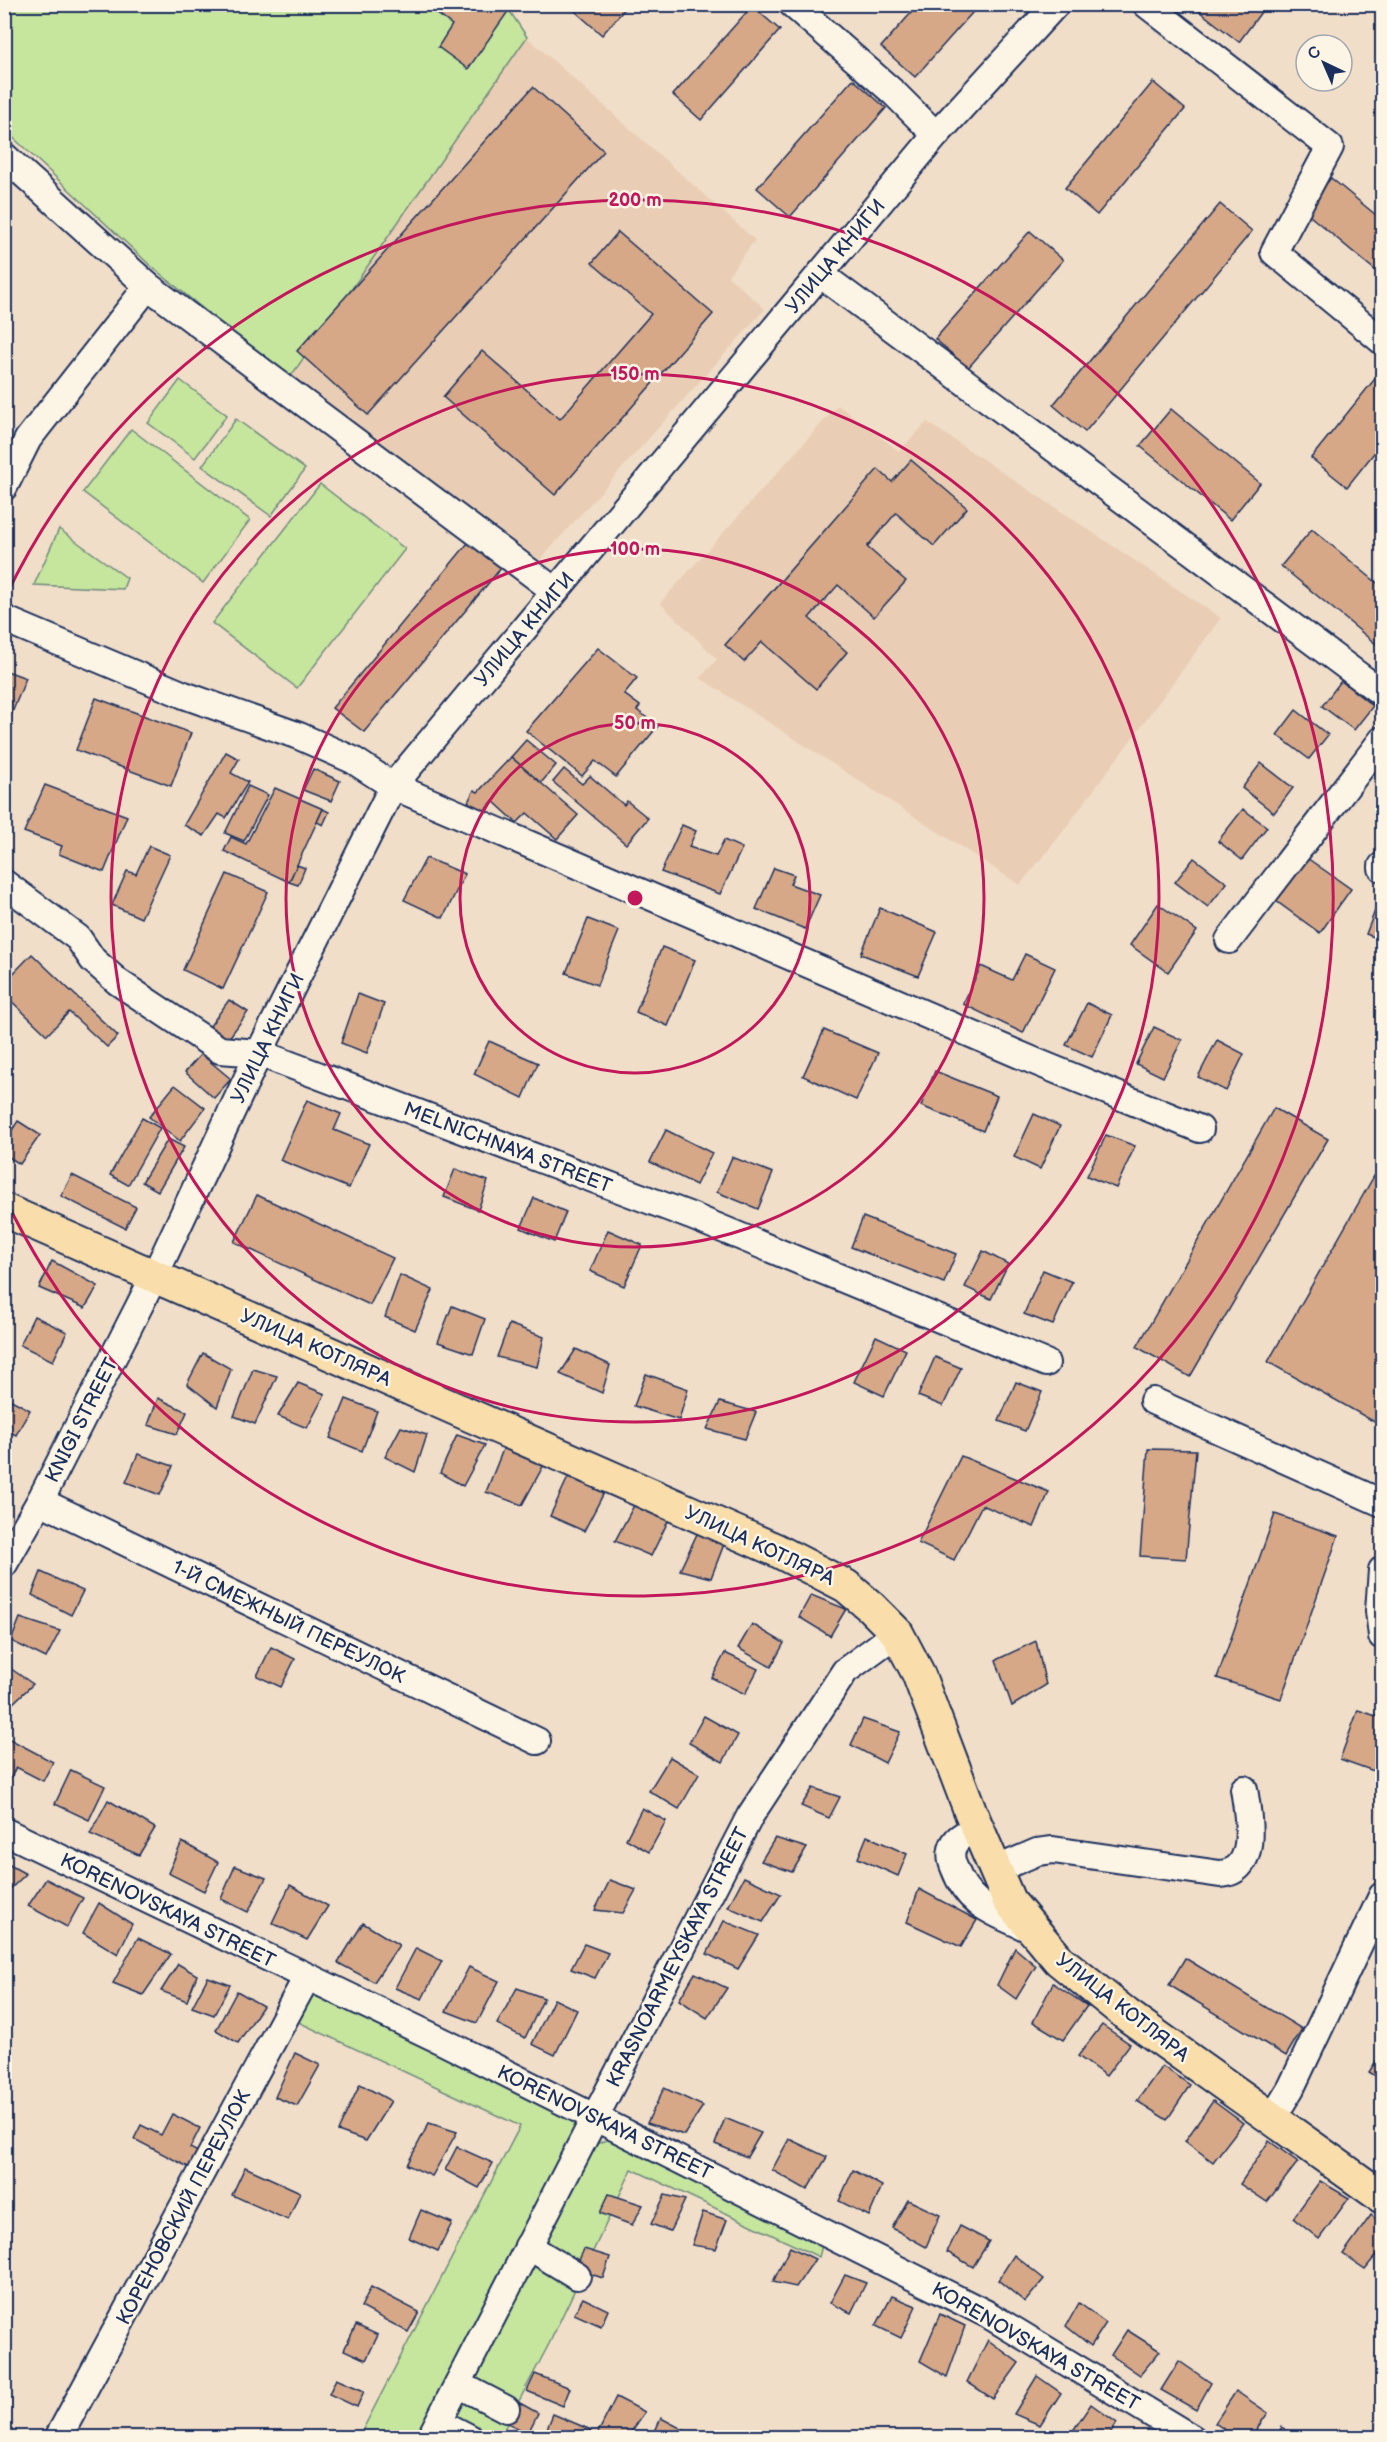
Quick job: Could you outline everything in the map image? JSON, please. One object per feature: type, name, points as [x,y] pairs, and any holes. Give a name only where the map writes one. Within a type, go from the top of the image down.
[{"type":"main road","name":"УЛИЦА КОТЛЯРА","points":[[4,1210],[776,1550],[846,1586],[897,1633],[918,1673],[977,1827],[1009,1901],[1035,1933],[1059,1960],[1127,2015],[1383,2197]]},
{"type":"street","points":[[792,4],[894,93],[936,135]]},
{"type":"street","name":"УЛИЦА КНИГИ","points":[[154,1275],[259,1053],[393,786],[936,135],[1056,4]]},
{"type":"street","points":[[1146,4],[1330,147],[1274,252],[1383,340]]},
{"type":"street","points":[[4,156],[148,286],[555,591]]},
{"type":"street","points":[[820,274],[1383,693]]},
{"type":"street","points":[[4,487],[28,439],[148,286]]},
{"type":"street","points":[[4,619],[183,695],[299,735],[353,760],[393,786],[1034,1061],[1200,1129]]},
{"type":"street","points":[[1228,940],[1383,740]]},
{"type":"street","name":"MELNICHNAYA STREET","points":[[4,883],[78,938],[93,960],[118,982],[220,1050],[259,1053],[691,1216],[1046,1363]]},
{"type":"street","name":"KNIGI STREET","points":[[4,1563],[40,1501],[154,1275]]},
{"type":"street","points":[[1153,1401],[1383,1503]]},
{"type":"street","name":"1-Й СМЕЖНЫЙ ПЕРЕУЛОК","points":[[40,1501],[537,1741]]},
{"type":"street","points":[[1383,1570],[1379,1619],[1383,1636]]},
{"type":"street","name":"KRASNOARMEYSKAYA STREET","points":[[435,2430],[750,1816],[845,1671],[897,1633]]},
{"type":"street","points":[[995,1870],[1037,1851],[1053,1850],[1220,1875],[1230,1873],[1240,1866],[1246,1855],[1250,1827],[1244,1789]]},
{"type":"street","points":[[977,1827],[957,1840],[951,1853],[955,1870],[965,1891],[975,1902],[1035,1933]]},
{"type":"street","name":"KORENOVSKAYA STREET","points":[[4,1831],[595,2116],[987,2314],[1192,2438]]},
{"type":"street","points":[[1272,2119],[1291,2088],[1383,1896]]},
{"type":"street","name":"КОРЕНОВСКИЙ ПЕРЕУЛОК","points":[[58,2438],[307,1977]]},
{"type":"street","points":[[528,2246],[577,2276]]},
{"type":"street","points":[[458,2384],[506,2409]]},
{"type":"street","points":[[435,2430],[470,2438]]},
{"type":"shaded area","points":[[527,37],[755,240],[728,276],[765,309],[540,560],[289,379]]},
{"type":"shaded area","points":[[838,405],[899,451],[927,422],[1221,618],[1062,833],[1020,885],[700,678],[717,659],[660,603]]},
{"type":"green space","points":[[4,5],[501,5],[509,10],[527,37],[289,379],[152,267],[5,130]]},
{"type":"green space","points":[[180,380],[227,415],[195,458],[148,423]]},
{"type":"green space","points":[[236,419],[305,469],[271,516],[202,466]]},
{"type":"green space","points":[[131,429],[250,520],[203,583],[83,492]]},
{"type":"green space","points":[[320,484],[405,549],[297,688],[212,623]]},
{"type":"green space","points":[[59,529],[127,578],[123,589],[34,585]]},
{"type":"green space","points":[[310,1995],[318,1995],[576,2119],[579,2126],[423,2437],[359,2437],[520,2126],[296,2021]]},
{"type":"green space","points":[[611,2138],[823,2242],[819,2257],[632,2169],[549,2344],[500,2437],[443,2438],[594,2145]]},
{"type":"building","points":[[443,4],[501,4],[509,10],[468,69],[438,47],[452,25],[436,13]]},
{"type":"building","points":[[567,4],[629,4],[602,35]]},
{"type":"building","points":[[919,4],[980,4],[915,77],[881,47]]},
{"type":"building","points":[[1190,4],[1260,4],[1264,8],[1239,42]]},
{"type":"building","points":[[752,6],[780,30],[701,120],[673,95]]},
{"type":"building","points":[[853,79],[886,108],[790,217],[757,188]]},
{"type":"building","points":[[1153,82],[1185,109],[1097,215],[1065,188]]},
{"type":"building","points":[[533,87],[604,151],[368,415],[297,351]]},
{"type":"building","points":[[1331,178],[1382,220],[1382,276],[1304,211]]},
{"type":"building","points":[[1220,204],[1252,231],[1085,432],[1053,405]]},
{"type":"building","points":[[1030,231],[1063,260],[968,368],[935,339]]},
{"type":"building","points":[[618,232],[713,314],[555,495],[443,397],[482,351],[560,419],[651,314],[592,263]]},
{"type":"building","points":[[1382,370],[1382,443],[1347,487],[1311,458]]},
{"type":"building","points":[[1171,409],[1260,483],[1230,520],[1140,446]]},
{"type":"building","points":[[911,460],[967,508],[934,546],[896,513],[867,547],[906,581],[874,617],[838,585],[809,618],[847,652],[816,689],[762,642],[744,662],[725,645],[878,469],[892,482]]},
{"type":"building","points":[[1312,529],[1382,587],[1382,649],[1281,566]]},
{"type":"building","points":[[468,543],[501,568],[364,732],[332,708]]},
{"type":"building","points":[[598,648],[637,678],[624,694],[640,706],[637,710],[658,726],[616,777],[595,761],[582,776],[526,731]]},
{"type":"building","points":[[4,670],[26,678],[4,733]]},
{"type":"building","points":[[1341,681],[1373,706],[1354,730],[1322,706]]},
{"type":"building","points":[[96,698],[191,733],[171,786],[76,750]]},
{"type":"building","points":[[1296,710],[1328,735],[1309,759],[1277,735]]},
{"type":"building","points":[[526,740],[556,765],[541,783],[511,757]]},
{"type":"building","points":[[226,752],[239,759],[231,773],[248,782],[226,818],[219,814],[204,836],[184,825]]},
{"type":"building","points":[[511,757],[578,815],[557,839],[527,813],[517,823],[493,801],[484,811],[468,802],[474,790],[478,792]]},
{"type":"building","points":[[1261,763],[1293,788],[1274,813],[1242,788]]},
{"type":"building","points":[[313,769],[340,781],[331,801],[303,790]]},
{"type":"building","points":[[564,769],[582,784],[590,776],[624,805],[627,801],[648,818],[626,844],[553,782]]},
{"type":"building","points":[[45,785],[127,816],[104,872],[59,854],[62,846],[24,832]]},
{"type":"building","points":[[248,786],[268,795],[244,841],[225,833]]},
{"type":"building","points":[[275,788],[323,809],[289,882],[224,851],[231,837],[246,844]]},
{"type":"building","points":[[323,809],[329,812],[323,825],[317,822]]},
{"type":"building","points":[[1243,809],[1267,827],[1242,860],[1218,841]]},
{"type":"building","points":[[682,825],[696,831],[689,847],[716,856],[724,840],[742,848],[720,894],[661,872]]},
{"type":"building","points":[[149,846],[170,855],[141,918],[112,905],[127,871],[136,874]]},
{"type":"building","points":[[426,858],[465,874],[443,918],[404,900]]},
{"type":"building","points":[[1194,858],[1227,883],[1208,907],[1175,882]]},
{"type":"building","points":[[1307,858],[1351,889],[1320,933],[1276,901]]},
{"type":"building","points":[[297,865],[305,868],[298,885],[289,882]]},
{"type":"building","points":[[774,868],[794,875],[790,884],[820,895],[805,929],[756,909]]},
{"type":"building","points":[[227,874],[268,892],[223,989],[183,970]]},
{"type":"building","points":[[1382,896],[1382,940],[1366,934]]},
{"type":"building","points":[[1158,904],[1197,931],[1168,972],[1130,945]]},
{"type":"building","points":[[880,908],[937,932],[918,976],[861,954]]},
{"type":"building","points":[[588,919],[619,931],[597,985],[566,973]]},
{"type":"building","points":[[662,947],[695,960],[668,1026],[636,1012]]},
{"type":"building","points":[[32,954],[118,1036],[107,1047],[69,1012],[47,1035],[4,994],[4,983]]},
{"type":"building","points":[[1025,954],[1055,968],[1023,1033],[963,1004],[981,966],[1012,980]]},
{"type":"building","points":[[358,994],[384,1004],[367,1053],[341,1043]]},
{"type":"building","points":[[229,1000],[248,1012],[226,1042],[207,1030]]},
{"type":"building","points":[[1087,1003],[1112,1015],[1092,1057],[1066,1045]]},
{"type":"building","points":[[1154,1027],[1182,1040],[1163,1077],[1136,1064]]},
{"type":"building","points":[[824,1030],[878,1053],[856,1100],[803,1076]]},
{"type":"building","points":[[1217,1040],[1244,1054],[1226,1091],[1198,1077]]},
{"type":"building","points":[[489,1041],[538,1063],[523,1098],[474,1074]]},
{"type":"building","points":[[201,1054],[231,1079],[214,1098],[185,1072]]},
{"type":"building","points":[[935,1071],[997,1096],[983,1131],[921,1106]]},
{"type":"building","points":[[175,1085],[205,1108],[180,1141],[149,1117]]},
{"type":"building","points":[[307,1100],[341,1114],[334,1130],[369,1144],[349,1188],[280,1160]]},
{"type":"building","points":[[1274,1108],[1328,1139],[1190,1377],[1137,1347]]},
{"type":"building","points":[[1034,1114],[1060,1126],[1040,1169],[1014,1157]]},
{"type":"building","points":[[142,1118],[160,1128],[128,1185],[110,1175]]},
{"type":"building","points":[[18,1121],[40,1135],[20,1164],[4,1154],[4,1142]]},
{"type":"building","points":[[666,1130],[712,1153],[696,1185],[650,1162]]},
{"type":"building","points":[[1106,1135],[1135,1146],[1116,1188],[1087,1176]]},
{"type":"building","points":[[168,1139],[184,1147],[158,1191],[142,1182]]},
{"type":"building","points":[[732,1157],[773,1173],[758,1209],[717,1192]]},
{"type":"building","points":[[455,1169],[488,1181],[478,1210],[444,1197]]},
{"type":"building","points":[[72,1175],[136,1207],[125,1228],[61,1196]]},
{"type":"building","points":[[1374,1176],[1382,1181],[1382,1416],[1378,1424],[1268,1362]]},
{"type":"building","points":[[257,1195],[393,1258],[370,1305],[234,1242]]},
{"type":"building","points":[[534,1198],[566,1212],[554,1242],[521,1228]]},
{"type":"building","points":[[863,1217],[956,1254],[944,1283],[851,1247]]},
{"type":"building","points":[[608,1230],[642,1245],[624,1286],[590,1271]]},
{"type":"building","points":[[983,1251],[1008,1264],[991,1299],[965,1287]]},
{"type":"building","points":[[52,1261],[98,1286],[85,1308],[39,1288]]},
{"type":"building","points":[[1043,1270],[1072,1282],[1053,1325],[1024,1314]]},
{"type":"building","points":[[400,1275],[433,1290],[415,1330],[385,1317]]},
{"type":"building","points":[[452,1306],[485,1319],[473,1354],[438,1342]]},
{"type":"building","points":[[34,1316],[67,1332],[53,1361],[20,1345]]},
{"type":"building","points":[[509,1324],[544,1337],[537,1367],[497,1357]]},
{"type":"building","points":[[876,1336],[906,1350],[884,1396],[854,1382]]},
{"type":"building","points":[[576,1349],[610,1365],[602,1393],[560,1374]]},
{"type":"building","points":[[203,1353],[231,1369],[217,1407],[187,1384]]},
{"type":"building","points":[[935,1357],[961,1368],[943,1406],[918,1396]]},
{"type":"building","points":[[253,1369],[277,1376],[255,1424],[234,1416]]},
{"type":"building","points":[[646,1374],[688,1389],[679,1420],[634,1406]]},
{"type":"building","points":[[1016,1382],[1042,1392],[1025,1431],[999,1421]]},
{"type":"building","points":[[298,1383],[325,1394],[307,1428],[278,1416]]},
{"type":"building","points":[[4,1396],[30,1410],[16,1435],[4,1429]]},
{"type":"building","points":[[158,1398],[187,1412],[177,1434],[148,1425]]},
{"type":"building","points":[[346,1399],[377,1411],[362,1451],[330,1438]]},
{"type":"building","points":[[720,1402],[756,1412],[745,1439],[707,1429]]},
{"type":"building","points":[[401,1427],[427,1435],[415,1472],[385,1457]]},
{"type":"building","points":[[457,1435],[485,1445],[463,1486],[440,1473]]},
{"type":"building","points":[[506,1442],[547,1459],[522,1505],[486,1492]]},
{"type":"building","points":[[1148,1449],[1196,1450],[1186,1559],[1140,1556]]},
{"type":"building","points":[[138,1454],[173,1466],[160,1495],[126,1482]]},
{"type":"building","points":[[961,1456],[1049,1492],[1034,1527],[982,1505],[954,1560],[918,1543]]},
{"type":"building","points":[[572,1469],[608,1485],[584,1531],[550,1516]]},
{"type":"building","points":[[638,1498],[672,1513],[651,1556],[615,1541]]},
{"type":"building","points":[[1275,1514],[1338,1536],[1281,1699],[1217,1678]]},
{"type":"building","points":[[698,1532],[726,1539],[711,1578],[680,1570]]},
{"type":"building","points":[[41,1572],[83,1591],[71,1615],[32,1595]]},
{"type":"building","points":[[811,1595],[846,1609],[830,1636],[799,1617]]},
{"type":"building","points":[[20,1618],[60,1631],[46,1658],[11,1641]]},
{"type":"building","points":[[752,1624],[784,1643],[771,1667],[738,1648]]},
{"type":"building","points":[[1036,1641],[1046,1685],[1012,1706],[996,1660]]},
{"type":"building","points":[[271,1647],[295,1659],[281,1687],[257,1676]]},
{"type":"building","points":[[725,1653],[758,1669],[745,1694],[712,1678]]},
{"type":"building","points":[[4,1664],[33,1684],[11,1705],[4,1700]]},
{"type":"building","points":[[1358,1710],[1382,1718],[1382,1774],[1340,1759]]},
{"type":"building","points":[[704,1716],[738,1735],[723,1762],[689,1743]]},
{"type":"building","points":[[863,1719],[900,1732],[885,1763],[851,1745]]},
{"type":"building","points":[[4,1736],[53,1762],[43,1781],[16,1767],[8,1783],[4,1781]]},
{"type":"building","points":[[670,1757],[699,1774],[679,1809],[649,1791]]},
{"type":"building","points":[[71,1770],[105,1786],[89,1820],[55,1804]]},
{"type":"building","points":[[813,1788],[840,1797],[829,1818],[801,1806]]},
{"type":"building","points":[[108,1800],[155,1828],[139,1855],[90,1834]]},
{"type":"building","points":[[642,1808],[666,1821],[649,1852],[626,1839]]},
{"type":"building","points":[[867,1836],[907,1854],[898,1876],[858,1858]]},
{"type":"building","points":[[775,1838],[807,1848],[792,1872],[761,1861]]},
{"type":"building","points":[[182,1842],[218,1862],[204,1891],[168,1873]]},
{"type":"building","points":[[4,1862],[26,1874],[5,1894],[4,1894]]},
{"type":"building","points":[[235,1866],[266,1878],[248,1912],[221,1899]]},
{"type":"building","points":[[744,1877],[781,1894],[763,1922],[728,1907]]},
{"type":"building","points":[[46,1879],[83,1898],[67,1927],[28,1906]]},
{"type":"building","points":[[610,1880],[636,1890],[623,1913],[595,1910]]},
{"type":"building","points":[[290,1885],[328,1906],[307,1940],[272,1923]]},
{"type":"building","points":[[919,1889],[977,1920],[961,1947],[907,1922]]},
{"type":"building","points":[[99,1903],[132,1924],[118,1954],[83,1933]]},
{"type":"building","points":[[724,1921],[759,1935],[738,1969],[707,1954]]},
{"type":"building","points":[[363,1923],[399,1945],[374,1982],[338,1963]]},
{"type":"building","points":[[138,1938],[171,1954],[143,1995],[113,1983]]},
{"type":"building","points":[[584,1944],[608,1953],[595,1978],[571,1969]]},
{"type":"building","points":[[416,1948],[442,1961],[422,1999],[395,1988]]},
{"type":"building","points":[[1015,1948],[1036,1966],[1016,1999],[997,1985]]},
{"type":"building","points":[[1185,1958],[1302,2029],[1286,2056],[1169,1985]]},
{"type":"building","points":[[178,1964],[197,1975],[187,2001],[161,1991]]},
{"type":"building","points":[[469,1967],[499,1981],[477,2023],[446,2011]]},
{"type":"building","points":[[695,1973],[727,1988],[707,2018],[679,2000]]},
{"type":"building","points":[[208,1977],[230,1985],[214,2015],[192,2007]]},
{"type":"building","points":[[1053,1983],[1087,2006],[1063,2040],[1033,2022]]},
{"type":"building","points":[[517,1988],[544,1998],[525,2038],[497,2024]]},
{"type":"building","points":[[237,1991],[263,2006],[238,2043],[216,2030]]},
{"type":"building","points":[[554,1999],[577,2010],[555,2055],[532,2044]]},
{"type":"building","points":[[1102,2025],[1130,2044],[1106,2076],[1078,2056]]},
{"type":"building","points":[[1382,2052],[1382,2080],[1369,2072]]},
{"type":"building","points":[[295,2053],[320,2065],[297,2106],[275,2097]]},
{"type":"building","points":[[1162,2066],[1190,2085],[1167,2120],[1137,2101]]},
{"type":"building","points":[[360,2084],[391,2101],[366,2141],[338,2131]]},
{"type":"building","points":[[664,2088],[703,2106],[684,2135],[647,2123]]},
{"type":"building","points":[[1213,2101],[1243,2123],[1213,2162],[1185,2141]]},
{"type":"building","points":[[172,2114],[200,2128],[190,2148],[198,2152],[190,2168],[134,2139],[141,2125],[161,2135]]},
{"type":"building","points":[[725,2118],[761,2133],[747,2157],[715,2144]]},
{"type":"building","points":[[429,2123],[457,2132],[432,2176],[407,2165]]},
{"type":"building","points":[[789,2139],[827,2157],[807,2190],[772,2170]]},
{"type":"building","points":[[1269,2141],[1298,2162],[1267,2202],[1240,2184]]},
{"type":"building","points":[[457,2147],[493,2163],[479,2188],[445,2170]]},
{"type":"building","points":[[245,2167],[300,2192],[288,2220],[232,2195]]},
{"type":"building","points":[[853,2170],[882,2186],[869,2216],[839,2201]]},
{"type":"building","points":[[1320,2181],[1349,2198],[1319,2239],[1293,2218]]},
{"type":"building","points":[[609,2194],[643,2205],[632,2225],[600,2213]]},
{"type":"building","points":[[665,2195],[685,2200],[670,2231],[651,2224]]},
{"type":"building","points":[[908,2200],[940,2215],[926,2247],[892,2228]]},
{"type":"building","points":[[421,2210],[452,2223],[438,2251],[409,2238]]},
{"type":"building","points":[[703,2212],[727,2220],[716,2249],[692,2245]]},
{"type":"building","points":[[1371,2215],[1382,2224],[1382,2248],[1365,2269],[1343,2254]]},
{"type":"building","points":[[960,2226],[989,2241],[973,2267],[947,2252]]},
{"type":"building","points":[[790,2247],[815,2259],[796,2287],[773,2282]]},
{"type":"building","points":[[584,2249],[610,2257],[603,2278],[575,2269]]},
{"type":"building","points":[[1014,2255],[1044,2279],[1025,2302],[998,2280]]},
{"type":"building","points":[[845,2275],[866,2283],[851,2313],[830,2303]]},
{"type":"building","points":[[371,2287],[419,2312],[408,2332],[361,2307]]},
{"type":"building","points":[[892,2296],[916,2306],[901,2338],[876,2326]]},
{"type":"building","points":[[583,2298],[608,2310],[601,2326],[574,2314]]},
{"type":"building","points":[[1079,2303],[1106,2323],[1091,2346],[1066,2326]]},
{"type":"building","points":[[940,2314],[965,2326],[947,2377],[920,2361]]},
{"type":"building","points":[[356,2325],[378,2335],[366,2360],[344,2350]]},
{"type":"building","points":[[1127,2330],[1160,2351],[1140,2375],[1111,2355]]},
{"type":"building","points":[[988,2340],[1019,2363],[993,2399],[967,2382]]},
{"type":"building","points":[[1179,2361],[1211,2383],[1196,2410],[1161,2390]]},
{"type":"building","points":[[535,2374],[570,2388],[563,2406],[527,2391]]},
{"type":"building","points":[[1037,2376],[1061,2393],[1040,2425],[1014,2414]]},
{"type":"building","points":[[336,2379],[364,2391],[357,2407],[329,2394]]},
{"type":"building","points":[[1236,2391],[1268,2413],[1250,2438],[1237,2438],[1215,2423]]},
{"type":"building","points":[[616,2397],[645,2412],[627,2438],[602,2438],[597,2435]]},
{"type":"building","points":[[518,2402],[538,2413],[528,2433],[507,2423]]},
{"type":"building","points":[[1091,2404],[1117,2423],[1108,2438],[1068,2438]]},
{"type":"building","points":[[553,2414],[591,2430],[588,2438],[544,2436]]},
{"type":"building","points":[[661,2418],[684,2430],[679,2438],[652,2438]]},
{"type":"building","points":[[1282,2427],[1296,2438],[1275,2438]]}]
